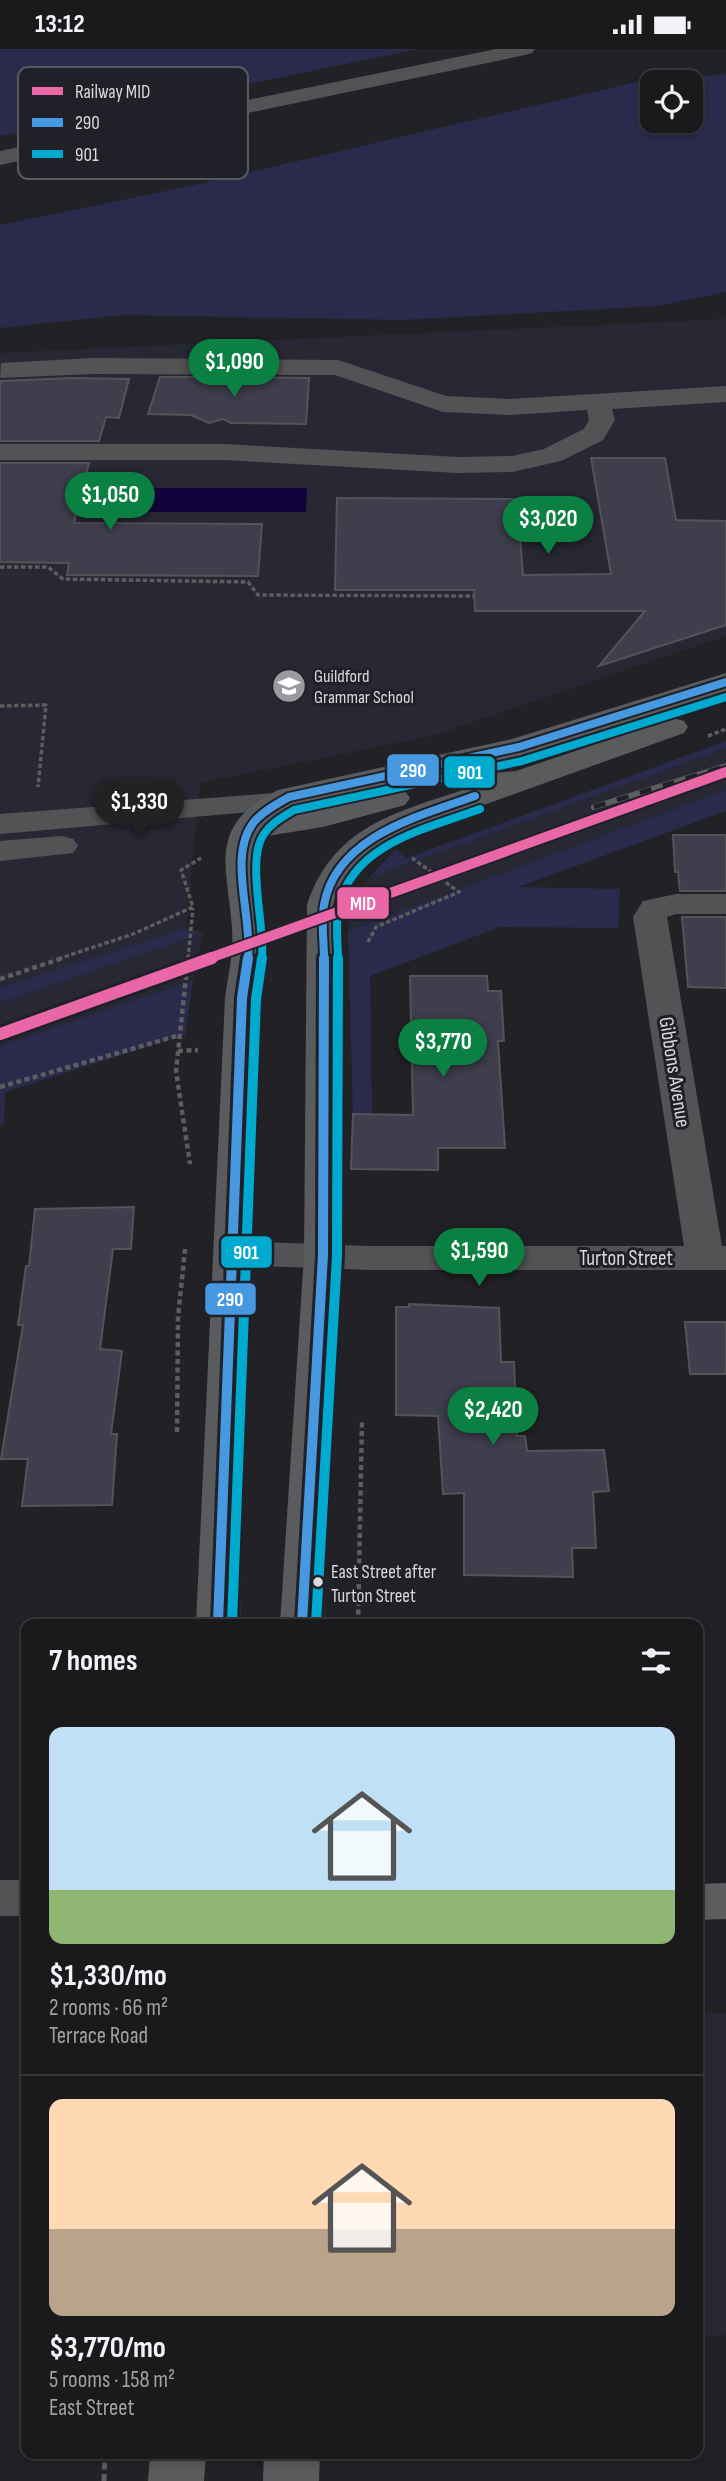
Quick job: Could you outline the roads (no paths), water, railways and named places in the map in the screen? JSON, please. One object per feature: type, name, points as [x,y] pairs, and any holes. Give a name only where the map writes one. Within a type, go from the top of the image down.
[{"type":"highway","points":[[218,1619],[242,998],[249,932],[239,857],[246,829],[275,802],[310,791],[414,772],[519,747],[726,682]]},
{"type":"highway","points":[[302,1619],[323,1255],[323,918],[331,879],[347,859],[381,831],[726,708]]},
{"type":"highway","points":[[246,829],[323,817],[455,782],[519,780]]},
{"type":"highway","points":[[177,2481],[178,2459]]},
{"type":"highway","points":[[292,2459],[292,2481]]},
{"type":"main road","points":[[703,1902],[726,1901]]},
{"type":"street","points":[[248,106],[524,49]]},
{"type":"street","points":[[0,158],[18,154]]},
{"type":"street","points":[[1,371],[93,366],[338,368],[443,404],[510,407],[726,394]]},
{"type":"street","points":[[0,452],[224,452],[458,465],[512,464],[552,455],[594,434],[602,420],[598,402]]},
{"type":"street","points":[[0,824],[275,802]]},
{"type":"street","points":[[0,851],[246,829]]},
{"type":"street","name":"Gibbons Avenue","points":[[716,1258],[650,917],[655,908],[676,904],[726,904]]},
{"type":"street","name":"Turton Street","points":[[233,1253],[716,1258]]},
{"type":"street","points":[[0,1898],[21,1898]]},
{"type":"railway","points":[[594,807],[726,766]]},
{"type":"rail line","name":"MID","points":[[0,1034],[726,772]]},
{"type":"place","name":"Guildford Grammar School","points":[[289,686]]},
{"type":"place","name":"East Street after Turton Street","points":[[318,1582]]}]
